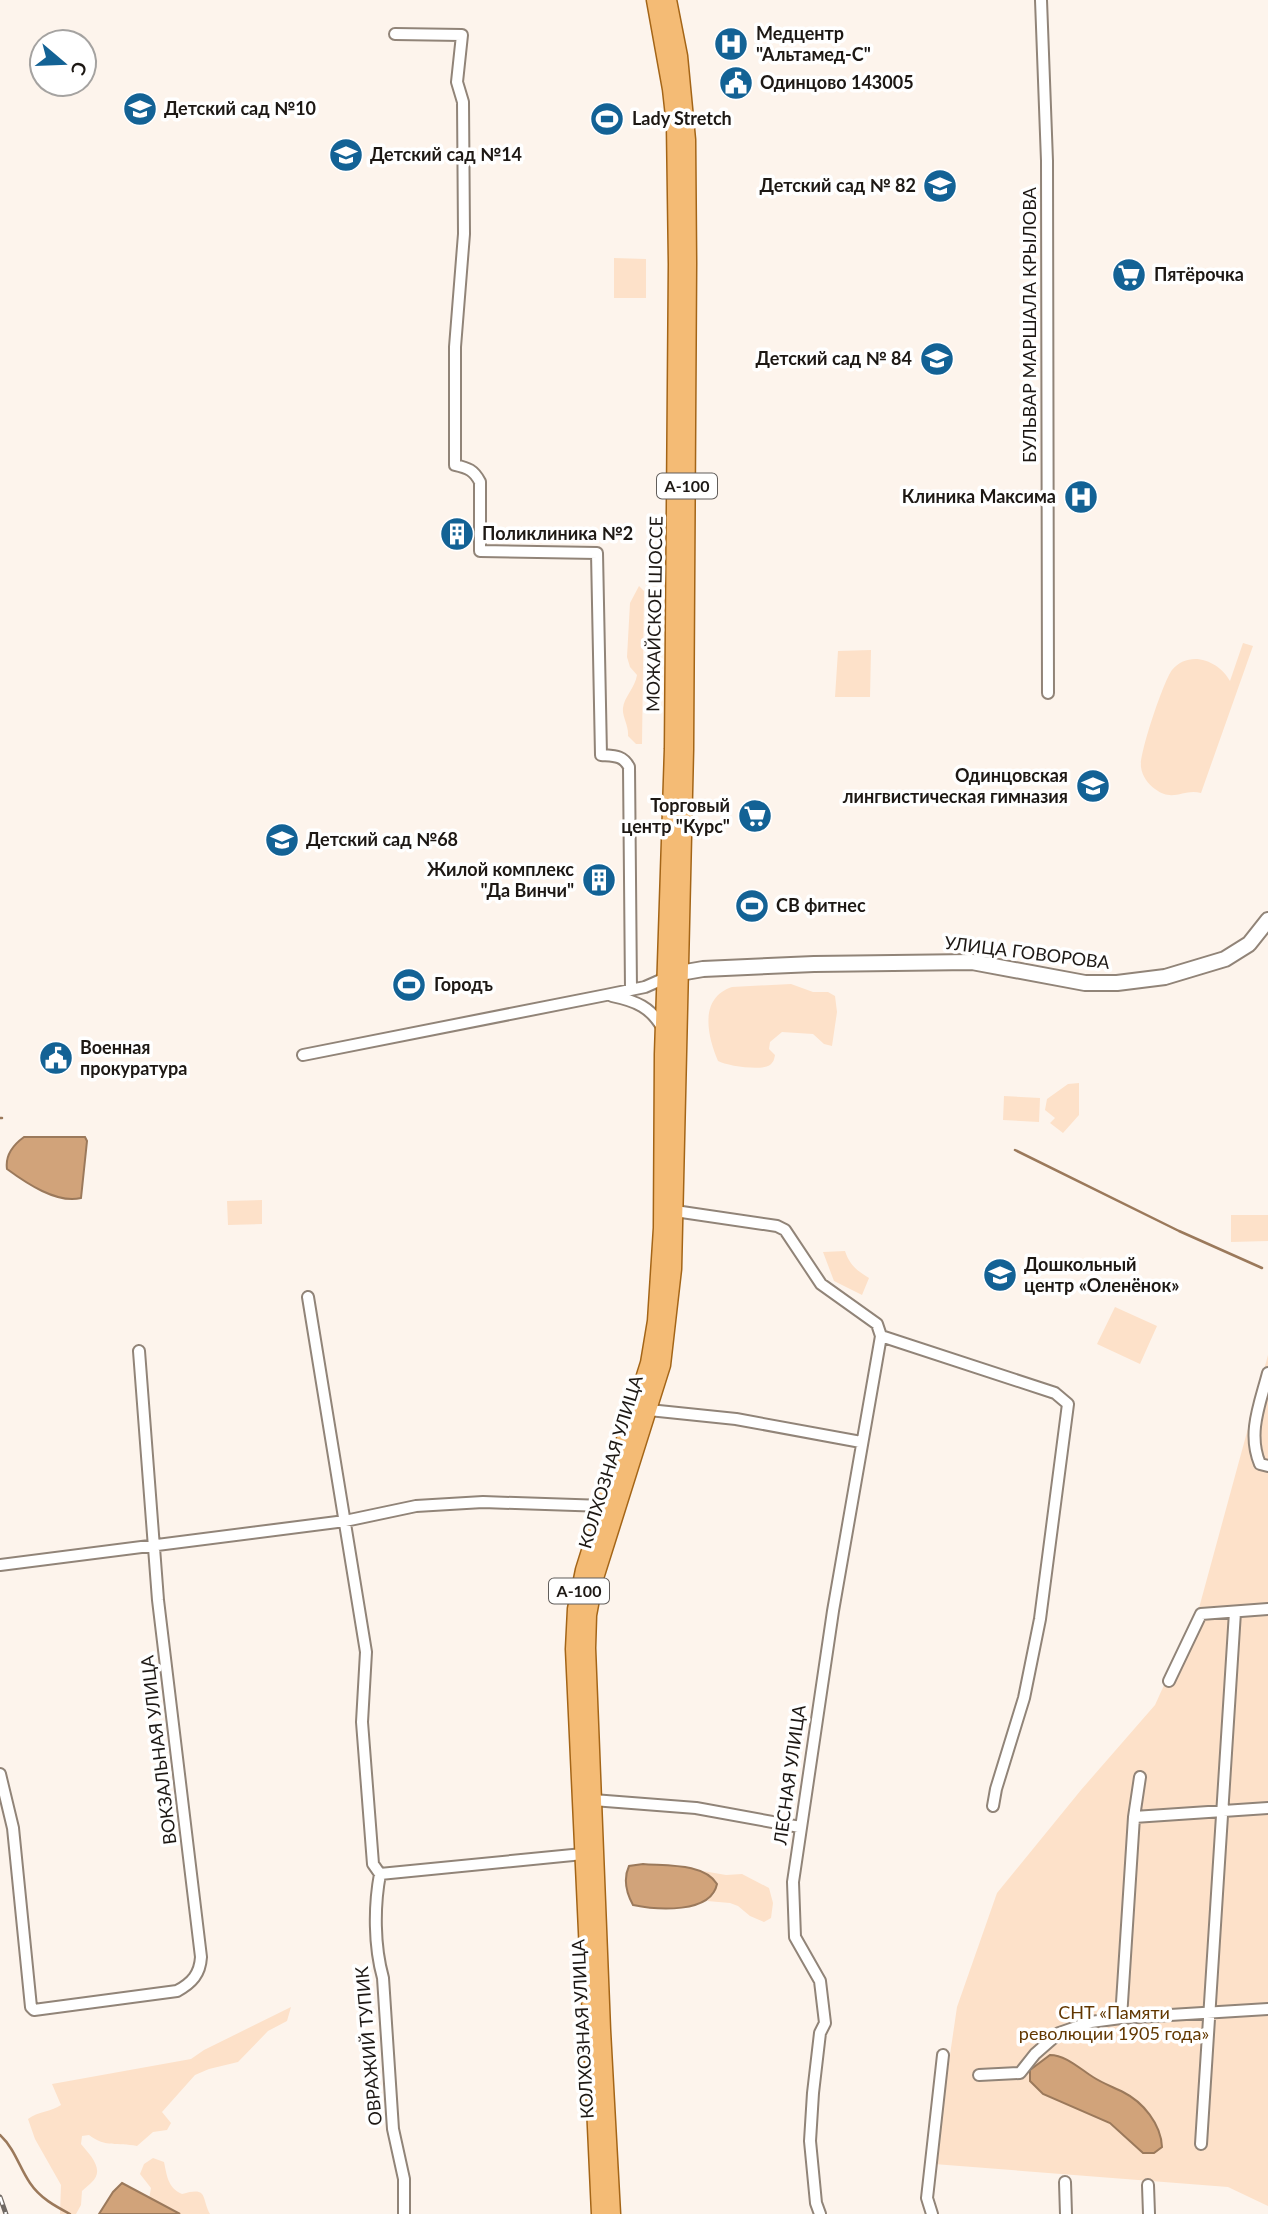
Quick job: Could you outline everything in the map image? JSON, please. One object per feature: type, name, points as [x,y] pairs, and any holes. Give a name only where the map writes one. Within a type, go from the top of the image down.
[{"type":"main road","name":"МОЖАЙСКОЕ ШОССЕ","points":[[655,0],[671,89],[676,154],[673,975]]},
{"type":"main road","name":"МОЖАЙСКОЕ ШОССЕ","points":[[668,0],[683,88],[688,186],[685,749],[673,975]]},
{"type":"main road","name":"УЛИЦА ГОВОРОВА","points":[[673,975],[703,969],[814,964],[972,962],[1086,983],[1117,983],[1165,977],[1225,959],[1248,944],[1268,920]]},
{"type":"main road","name":"КОЛХОЗНАЯ УЛИЦА","points":[[600,2214],[575,1692],[576,1609],[584,1570],[644,1383],[656,1321],[662,1228],[664,1030],[673,975]]},
{"type":"main road","name":"КОЛХОЗНАЯ УЛИЦА","points":[[612,2214],[587,1648],[595,1578],[649,1410],[662,1364],[668,1322],[675,1211],[673,975]]},
{"type":"street","name":"БУЛЬВАР МАРШАЛА КРЫЛОВА","points":[[1041,0],[1047,161],[1048,692]]},
{"type":"street","points":[[396,34],[462,35],[457,82],[463,102],[464,234],[455,346],[455,465],[469,469],[476,474],[480,482],[480,551],[597,553],[601,755],[625,759],[629,767],[631,990]]},
{"type":"street","points":[[303,1055],[645,987],[673,975]]},
{"type":"street","points":[[606,995],[644,1006],[657,1016],[664,1030]]},
{"type":"street","points":[[675,1211],[777,1226],[785,1230],[821,1284],[877,1324],[881,1336],[1055,1393],[1068,1405],[1040,1619],[1024,1698],[993,1806]]},
{"type":"street","points":[[308,1297],[366,1651],[362,1722],[373,1864],[380,1874],[583,1854]]},
{"type":"street","name":"ЛЕСНАЯ УЛИЦА","points":[[820,2214],[816,2203],[810,2141],[820,2033],[825,2023],[820,1981],[795,1937],[793,1882],[881,1336]]},
{"type":"street","name":"ВОКЗАЛЬНАЯ УЛИЦА","points":[[0,1774],[13,1828],[31,2007],[34,2010],[177,1991],[195,1979],[200,1967],[153,1546],[139,1350]]},
{"type":"street","points":[[1268,1373],[1253,1427],[1256,1454],[1260,1464],[1268,1466]]},
{"type":"street","points":[[649,1410],[736,1419],[862,1442]]},
{"type":"street","points":[[0,1565],[345,1521],[416,1506],[483,1502],[605,1506]]},
{"type":"street","points":[[1169,1681],[1201,1614],[1268,1609]]},
{"type":"street","points":[[1202,2144],[1235,1612]]},
{"type":"street","points":[[1121,2018],[1134,1817],[1140,1777]]},
{"type":"street","points":[[593,1800],[696,1808],[800,1827]]},
{"type":"street","points":[[1134,1817],[1268,1808]]},
{"type":"street","name":"ОВРАЖИЙ ТУПИК","points":[[380,1874],[376,1896],[379,1965],[383,1978],[393,2129],[404,2179],[404,2214]]},
{"type":"street","points":[[979,2075],[1020,2073],[1035,2054],[1059,2033],[1091,2022],[1268,2009]]},
{"type":"street","points":[[932,2214],[927,2197],[943,2055]]},
{"type":"street","points":[[1065,2182],[1066,2214]]},
{"type":"street","points":[[1148,2185],[1149,2214]]},
{"type":"green space","points":[[614,258],[646,259],[646,298],[614,298]]},
{"type":"green space","points":[[639,586],[644,591],[642,744],[636,744],[628,736],[623,708],[637,675],[630,667],[627,657],[630,603]]},
{"type":"green space","points":[[1243,643],[1253,646],[1201,793],[1161,793],[1146,779],[1141,760],[1168,677],[1179,664],[1195,659],[1212,663],[1230,681]]},
{"type":"green space","points":[[871,650],[870,697],[835,697],[838,651]]},
{"type":"green space","points":[[791,984],[835,996],[837,1012],[832,1046],[824,1044],[813,1034],[782,1032],[770,1042],[769,1049],[775,1055],[774,1060],[766,1067],[744,1067],[718,1061],[708,1018],[714,1000],[721,992],[732,987]]},
{"type":"green space","points":[[1079,1083],[1079,1115],[1063,1133],[1050,1123],[1055,1118],[1045,1110],[1047,1099],[1068,1084]]},
{"type":"green space","points":[[1004,1096],[1040,1098],[1039,1122],[1003,1120]]},
{"type":"green space","points":[[262,1200],[262,1224],[228,1225],[227,1201]]},
{"type":"green space","points":[[1231,1215],[1268,1215],[1268,1241],[1231,1242]]},
{"type":"green space","points":[[845,1251],[854,1267],[869,1278],[862,1295],[834,1281],[823,1252]]},
{"type":"green space","points":[[1115,1307],[1157,1326],[1140,1364],[1097,1344]]},
{"type":"green space","name":"СНТ «Памяти революции 1905 года»","points":[[1268,1355],[1268,2206],[1228,2187],[934,2164],[957,2007],[997,1893],[1155,1705],[1199,1608]]},
{"type":"green space","points":[[703,1871],[726,1875],[742,1874],[769,1888],[773,1903],[771,1918],[764,1922],[730,1903],[707,1901],[715,1893]]},
{"type":"green space","points":[[291,2007],[287,2021],[268,2031],[238,2062],[195,2075],[162,2112],[171,2123],[167,2130],[153,2132],[137,2146],[106,2143],[89,2135],[82,2136],[81,2144],[95,2163],[97,2173],[82,2191],[81,2205],[76,2214],[60,2214],[61,2185],[35,2139],[28,2119],[61,2105],[52,2084],[191,2059]]},
{"type":"green space","points":[[153,2158],[164,2162],[169,2181],[177,2191],[182,2194],[196,2192],[203,2195],[210,2214],[180,2214],[149,2199],[151,2188],[140,2174],[144,2164]]},
{"type":"shaded area","points":[[24,1137],[85,1137],[87,1141],[81,1198],[52,1195],[32,1186],[7,1169],[7,1159],[11,1151]]},
{"type":"shaded area","points":[[643,1864],[694,1869],[711,1877],[717,1884],[713,1894],[705,1901],[682,1908],[633,1905],[626,1886],[627,1871],[629,1866]]},
{"type":"shaded area","points":[[1050,2055],[1067,2060],[1137,2102],[1154,2122],[1162,2147],[1154,2153],[1143,2153],[1110,2123],[1043,2094],[1030,2081],[1030,2070]]},
{"type":"shaded area","points":[[122,2183],[180,2214],[99,2214]]},
{"type":"waterway","points":[[1015,1150],[1179,1231],[1262,1268]]},
{"type":"waterway","points":[[0,2135],[38,2193],[70,2214]]},
{"type":"railway","points":[[0,2197],[6,2214]]},
{"type":"place","name":"Медцентр \"Альтамед-С\"","points":[[731,44]]},
{"type":"place","name":"Одинцово 143005","points":[[736,83]]},
{"type":"place","name":"Детский сад №10","points":[[140,109]]},
{"type":"place","name":"Lady Stretch","points":[[607,119]]},
{"type":"place","name":"Детский сад №14","points":[[346,155]]},
{"type":"place","name":"Детский сад № 82","points":[[940,186]]},
{"type":"place","name":"Пятёрочка","points":[[1129,275]]},
{"type":"place","name":"Детский сад № 84","points":[[937,359]]},
{"type":"place","name":"Клиника Максима","points":[[1081,497]]},
{"type":"place","name":"Поликлиника №2","points":[[457,534]]},
{"type":"place","name":"Одинцовская лингвистическая гимназия","points":[[1093,786]]},
{"type":"place","name":"Торговый центр \"Курс\"","points":[[755,816]]},
{"type":"place","name":"Детский сад №68","points":[[282,840]]},
{"type":"place","name":"Жилой комплекс \"Да Винчи\"","points":[[599,880]]},
{"type":"place","name":"СВ фитнес","points":[[752,906]]},
{"type":"place","name":"Городъ","points":[[409,985]]},
{"type":"place","name":"Военная прокуратура","points":[[56,1058]]},
{"type":"place","name":"Дошкольный центр «Оленёнок»","points":[[1000,1275]]}]
